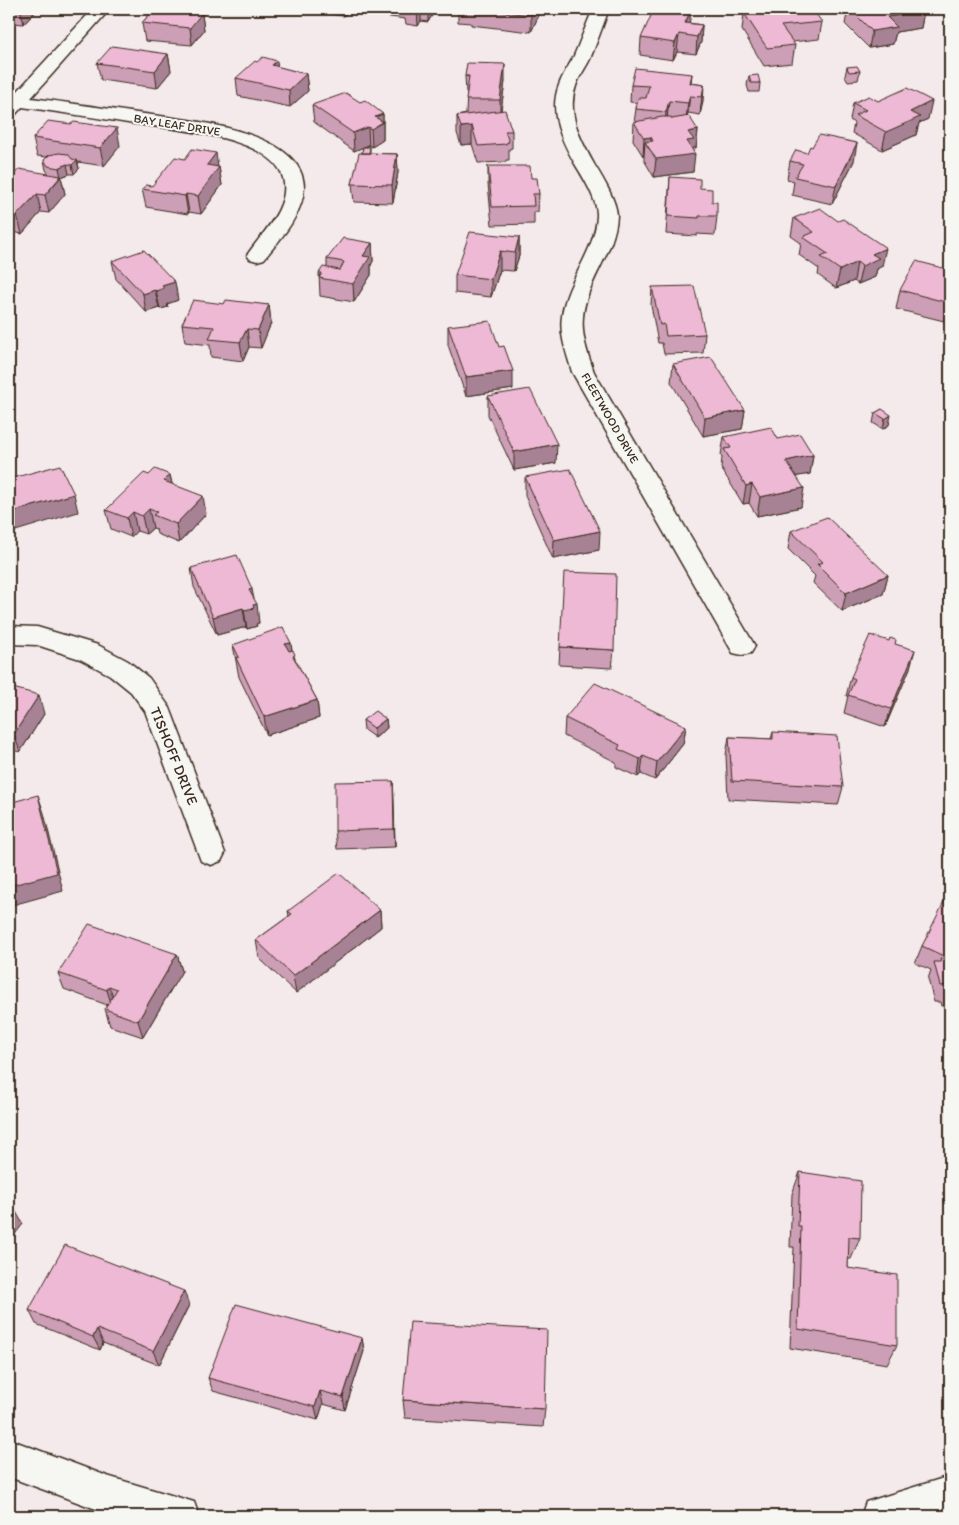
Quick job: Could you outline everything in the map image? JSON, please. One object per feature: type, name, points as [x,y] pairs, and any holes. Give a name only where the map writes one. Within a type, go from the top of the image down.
[{"type":"street","points":[[12,104],[102,9]]},
{"type":"street","name":"FLEETWOOD DRIVE","points":[[601,9],[581,59],[567,86],[564,102],[565,122],[576,149],[597,185],[606,214],[605,230],[599,248],[578,292],[572,317],[573,339],[583,372],[742,646]]},
{"type":"street","name":"BAY LEAF DRIVE","points":[[12,104],[212,130],[246,140],[268,150],[289,169],[294,181],[292,198],[278,228],[257,255]]},
{"type":"street","name":"TISHOFF DRIVE","points":[[9,635],[37,636],[89,652],[119,668],[140,685],[157,708],[211,852]]},
{"type":"street","points":[[9,1458],[107,1495],[180,1516]]},
{"type":"street","points":[[880,1516],[950,1495]]},
{"type":"building","points":[[154,9],[192,9],[189,11],[202,13],[190,28],[142,23]]},
{"type":"building","points":[[478,9],[534,9],[531,15]]},
{"type":"building","points":[[654,9],[691,10],[685,23],[702,25],[697,37],[679,34],[675,43],[641,38]]},
{"type":"building","points":[[812,9],[822,22],[781,26],[795,45],[767,48],[744,13]]},
{"type":"building","points":[[850,9],[922,9],[924,11],[887,17],[897,27],[872,31]]},
{"type":"building","points":[[112,46],[168,54],[155,71],[97,63]]},
{"type":"building","points":[[263,57],[277,61],[272,65],[306,74],[289,90],[236,78],[255,61],[257,62]]},
{"type":"building","points":[[467,63],[505,64],[500,100],[466,100],[469,76],[465,76]]},
{"type":"building","points":[[857,66],[860,71],[849,72],[847,67]]},
{"type":"building","points":[[635,68],[692,74],[690,83],[704,85],[702,97],[690,96],[688,103],[669,101],[666,112],[636,109],[638,98],[646,98],[649,86],[631,85]]},
{"type":"building","points":[[758,75],[760,83],[751,83],[749,76]]},
{"type":"building","points":[[907,88],[932,101],[910,112],[920,117],[886,132],[855,115],[866,110],[853,103],[869,96],[878,101]]},
{"type":"building","points":[[346,93],[360,102],[365,100],[383,114],[375,117],[383,122],[371,129],[368,127],[353,133],[312,105]]},
{"type":"building","points":[[505,110],[512,131],[505,131],[509,142],[506,144],[478,146],[472,126],[461,127],[457,116]]},
{"type":"building","points":[[689,116],[698,130],[688,132],[694,140],[687,141],[695,154],[656,159],[645,142],[653,141],[651,137],[644,138],[634,122],[662,117],[671,117],[672,119]]},
{"type":"building","points":[[48,121],[71,124],[74,122],[117,128],[100,148],[33,138]]},
{"type":"building","points":[[819,135],[857,143],[836,186],[795,177],[803,164],[790,161],[796,150],[807,153]]},
{"type":"building","points":[[363,147],[370,147],[369,153],[362,153]]},
{"type":"building","points":[[192,149],[216,153],[207,165],[219,167],[198,196],[186,194],[185,196],[142,189],[146,185],[152,186],[175,157],[185,159]]},
{"type":"building","points":[[359,153],[397,154],[392,185],[352,184]]},
{"type":"building","points":[[68,154],[72,159],[77,160],[72,165],[67,164],[59,168],[48,166],[44,160],[49,155]]},
{"type":"building","points":[[488,166],[530,166],[531,178],[537,178],[539,194],[533,194],[534,206],[492,207]]},
{"type":"building","points":[[19,169],[61,176],[45,195],[37,194],[17,215],[9,214],[9,180]]},
{"type":"building","points":[[670,177],[700,179],[700,188],[712,189],[712,202],[717,202],[717,216],[699,216],[699,218],[668,216]]},
{"type":"building","points":[[820,208],[838,221],[843,219],[886,248],[872,254],[879,258],[862,266],[857,262],[840,270],[821,257],[828,254],[803,237],[814,232],[794,218]]},
{"type":"building","points":[[470,232],[519,237],[515,253],[500,251],[491,279],[455,275]]},
{"type":"building","points":[[343,238],[372,243],[363,256],[370,257],[353,284],[319,278],[322,273],[319,273],[323,267],[340,270],[344,262],[327,259]]},
{"type":"building","points":[[144,250],[175,282],[162,286],[164,288],[156,291],[143,294],[112,261]]},
{"type":"building","points":[[916,261],[950,270],[949,303],[900,290]]},
{"type":"building","points":[[694,286],[705,334],[666,336],[664,324],[660,325],[652,287]]},
{"type":"building","points":[[193,300],[224,304],[226,300],[269,305],[258,330],[247,329],[240,342],[209,339],[214,327],[182,324]]},
{"type":"building","points":[[490,321],[499,347],[504,346],[513,371],[466,377],[448,326]]},
{"type":"building","points":[[711,357],[745,410],[705,418],[673,364]]},
{"type":"building","points":[[530,389],[557,444],[514,452],[488,396]]},
{"type":"building","points":[[882,409],[891,415],[885,419],[875,413]]},
{"type":"building","points":[[771,427],[778,439],[800,434],[813,455],[786,461],[804,488],[760,497],[752,484],[746,486],[724,449],[731,448],[724,437]]},
{"type":"building","points":[[60,465],[74,494],[9,513],[9,479]]},
{"type":"building","points":[[155,469],[170,475],[164,481],[203,496],[176,524],[153,515],[157,512],[149,509],[142,516],[133,512],[127,518],[106,510],[144,473],[149,475]]},
{"type":"building","points":[[570,469],[600,531],[554,540],[525,477]]},
{"type":"building","points":[[827,517],[888,575],[846,593],[817,564],[823,562],[791,531]]},
{"type":"building","points":[[237,555],[252,589],[249,590],[257,604],[253,605],[254,608],[244,610],[243,608],[213,617],[191,568]]},
{"type":"building","points":[[564,572],[616,574],[614,650],[560,647]]},
{"type":"building","points":[[283,627],[291,643],[285,644],[289,651],[293,650],[295,655],[293,656],[317,700],[264,717],[236,658],[239,657],[233,645]]},
{"type":"building","points":[[870,635],[889,641],[890,638],[896,640],[895,644],[915,650],[891,709],[848,695],[855,679],[851,677]]},
{"type":"building","points":[[595,683],[686,726],[657,762],[643,756],[640,759],[618,749],[620,745],[565,718]]},
{"type":"building","points":[[9,687],[39,695],[14,734],[9,733]]},
{"type":"building","points":[[375,711],[386,719],[374,728],[363,720]]},
{"type":"building","points":[[773,732],[837,736],[843,787],[732,781],[729,737],[773,739]]},
{"type":"building","points":[[393,781],[394,829],[335,831],[335,782]]},
{"type":"building","points":[[38,795],[57,873],[9,886],[9,803]]},
{"type":"building","points":[[339,873],[380,910],[293,976],[256,940],[292,914],[288,911]]},
{"type":"building","points":[[944,902],[950,905],[950,959],[922,946]]},
{"type":"building","points":[[89,924],[177,954],[138,1021],[105,1009],[117,989],[109,986],[107,990],[58,973]]},
{"type":"building","points":[[940,959],[950,959],[950,989],[948,989],[947,985],[940,986],[934,962],[941,962]]},
{"type":"building","points":[[800,1172],[861,1181],[860,1238],[849,1237],[848,1268],[897,1275],[897,1345],[798,1329],[801,1226],[798,1226]]},
{"type":"building","points":[[9,1206],[15,1210],[9,1217]]},
{"type":"building","points":[[65,1245],[184,1291],[153,1351],[97,1329],[93,1337],[29,1310]]},
{"type":"building","points":[[236,1304],[362,1338],[343,1397],[320,1391],[315,1407],[208,1378]]},
{"type":"building","points":[[410,1322],[547,1330],[545,1409],[403,1400]]}]
